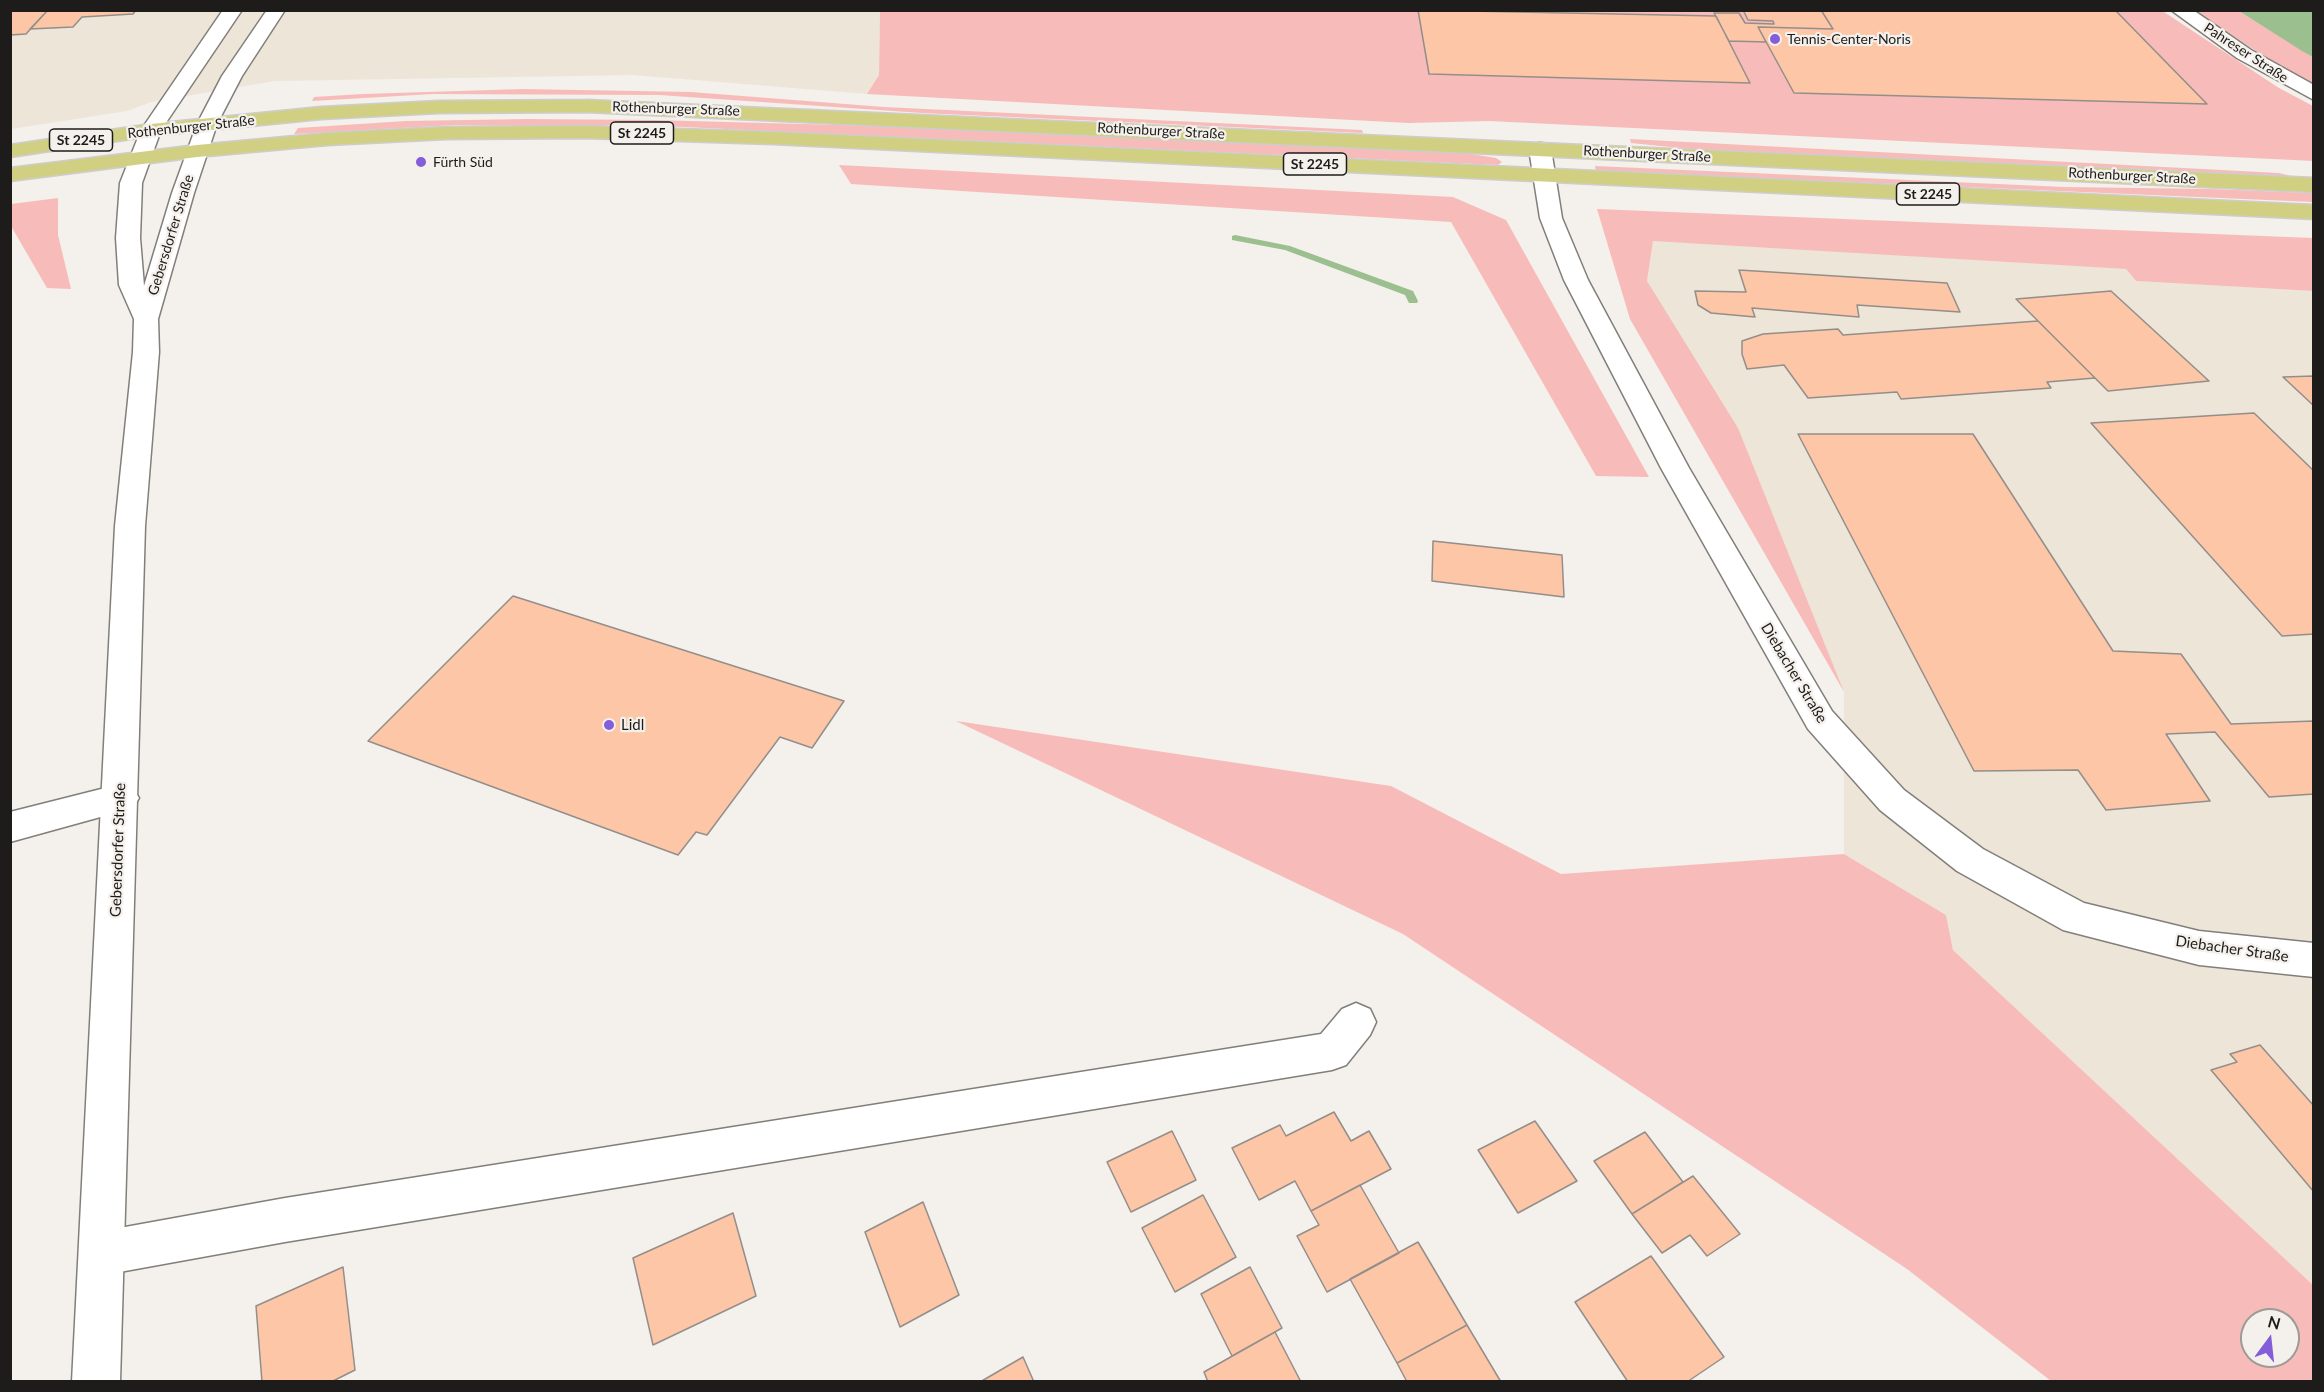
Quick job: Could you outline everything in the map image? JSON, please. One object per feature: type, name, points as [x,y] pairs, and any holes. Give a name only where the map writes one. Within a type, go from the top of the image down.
[{"type":"main road","name":"Gebersdorfer Straße","points":[[146,319],[131,285],[128,238],[131,183],[151,130],[233,10]]},
{"type":"main road","name":"Gebersdorfer Straße","points":[[96,1382],[103,1252],[130,526],[146,352],[146,319],[207,124],[232,76],[276,10]]},
{"type":"main road","name":"Pahreser Straße","points":[[2180,10],[2244,54],[2313,94]]},
{"type":"main road","name":"Rothenburger Straße","points":[[10,150],[151,130],[389,109],[587,106],[1541,162],[2313,212]]},
{"type":"main road","name":"Rothenburger Straße","points":[[10,175],[197,151],[411,134],[619,132],[2313,185]]},
{"type":"main road","name":"Diebacher Straße","points":[[1541,162],[1551,218],[1576,280],[1675,468],[1820,720],[1892,800],[1970,860],[2076,918],[2199,948],[2313,960]]},
{"type":"main road","points":[[10,827],[121,798]]},
{"type":"main road","points":[[103,1252],[285,1220],[1332,1051],[1356,1022]]},
{"type":"shaded area","points":[[2161,10],[2279,88],[2313,106],[2314,161],[1489,121],[1408,123],[867,94],[879,75],[880,11]]},
{"type":"shaded area","points":[[11,11],[880,11],[879,75],[867,94],[633,75],[275,81],[151,102],[127,111],[11,129]]},
{"type":"shaded area","points":[[2195,11],[2239,11],[2313,57],[2313,85],[2293,75]]},
{"type":"shaded area","points":[[2239,11],[2313,11],[2313,57],[2302,51]]},
{"type":"shaded area","points":[[523,89],[691,92],[884,107],[1362,130],[1363,133],[922,113],[659,95],[433,94],[312,101],[314,97],[363,94]]},
{"type":"shaded area","points":[[528,119],[916,127],[1434,151],[1496,158],[1502,162],[1498,165],[640,125],[455,125],[294,134],[298,128],[406,121]]},
{"type":"shaded area","points":[[1630,139],[2279,173],[2291,176],[1690,149],[1631,143]]},
{"type":"shaded area","points":[[839,165],[1453,197],[1506,220],[1649,477],[1596,476],[1451,222],[851,184]]},
{"type":"shaded area","points":[[1595,166],[2065,187],[2313,193],[2313,202],[1596,171]]},
{"type":"shaded area","points":[[58,198],[58,235],[71,289],[47,288],[11,226],[11,204]]},
{"type":"shaded area","points":[[1597,209],[2313,238],[2313,291],[2136,281],[2126,269],[1653,241],[1647,281],[1738,428],[1844,692],[1630,319]]},
{"type":"shaded area","points":[[1653,240],[2126,269],[2136,281],[2313,291],[2313,1285],[1953,950],[1946,915],[1844,854],[1844,692],[1647,281]]},
{"type":"shaded area","points":[[956,721],[1391,786],[1561,874],[1844,854],[1946,915],[1953,950],[2313,1285],[2313,1381],[2051,1381],[1907,1269],[1403,934]]},
{"type":"building","points":[[10,10],[48,10],[26,34],[10,35]]},
{"type":"building","points":[[48,10],[136,10],[133,14],[82,17],[73,27],[30,29]]},
{"type":"building","points":[[1418,10],[1716,16],[1750,83],[1429,74]]},
{"type":"building","points":[[1743,10],[1821,10],[1833,29],[1758,27],[1766,42],[1729,41],[1714,13],[1739,13],[1745,23],[1774,24],[1773,21],[1748,20]]},
{"type":"building","points":[[1821,10],[2115,10],[2207,104],[1794,93],[1758,27],[1833,29]]},
{"type":"building","points":[[1739,270],[1947,283],[1960,312],[1857,305],[1859,317],[1752,308],[1755,317],[1711,313],[1698,305],[1695,291],[1746,292]]},
{"type":"building","points":[[2111,291],[2209,381],[2108,391],[2016,299]]},
{"type":"building","points":[[2038,321],[2095,378],[2047,382],[2051,388],[1901,399],[1897,392],[1808,398],[1784,365],[1747,369],[1742,354],[1742,341],[1763,334],[1838,329],[1843,335]]},
{"type":"building","points":[[2314,376],[2314,406],[2283,377]]},
{"type":"building","points":[[2254,413],[2314,471],[2314,634],[2282,636],[2091,423]]},
{"type":"building","points":[[1798,434],[1973,434],[2113,651],[2181,654],[2231,724],[2314,721],[2314,794],[2269,797],[2215,732],[2166,734],[2210,801],[2106,810],[2078,770],[1974,771]]},
{"type":"building","points":[[1433,541],[1562,555],[1564,597],[1432,581]]},
{"type":"building","points":[[513,596],[844,701],[812,748],[780,737],[707,835],[696,832],[678,855],[368,741]]},
{"type":"building","points":[[2260,1045],[2314,1106],[2314,1192],[2211,1070],[2237,1062],[2230,1054]]},
{"type":"building","points":[[1334,1112],[1351,1141],[1369,1131],[1391,1169],[1311,1211],[1295,1181],[1259,1200],[1232,1148],[1280,1125],[1286,1136]]},
{"type":"building","points":[[1535,1121],[1577,1181],[1518,1213],[1478,1150]]},
{"type":"building","points":[[1172,1131],[1196,1180],[1131,1212],[1107,1162]]},
{"type":"building","points":[[1645,1132],[1683,1182],[1632,1214],[1594,1161]]},
{"type":"building","points":[[1693,1176],[1740,1234],[1707,1256],[1690,1235],[1662,1253],[1632,1214]]},
{"type":"building","points":[[1360,1185],[1399,1253],[1327,1292],[1297,1236],[1319,1225],[1311,1211]]},
{"type":"building","points":[[1203,1195],[1236,1257],[1175,1292],[1142,1228]]},
{"type":"building","points":[[923,1202],[959,1295],[900,1327],[865,1232]]},
{"type":"building","points":[[733,1213],[756,1296],[653,1345],[633,1258]]},
{"type":"building","points":[[1418,1242],[1467,1325],[1397,1363],[1350,1279]]},
{"type":"building","points":[[1651,1256],[1724,1357],[1687,1382],[1628,1382],[1575,1302]]},
{"type":"building","points":[[343,1267],[355,1370],[331,1382],[262,1382],[256,1306]]},
{"type":"building","points":[[1250,1267],[1282,1328],[1232,1356],[1201,1294]]},
{"type":"building","points":[[1467,1325],[1501,1382],[1407,1382],[1397,1363]]},
{"type":"building","points":[[1275,1332],[1301,1382],[1208,1382],[1204,1372]]},
{"type":"building","points":[[1023,1357],[1034,1382],[980,1382]]},
{"type":"waterway","points":[[1235,238],[1287,248],[1409,293],[1413,301]]},
{"type":"place","name":"Tennis-Center-Noris","points":[[1775,39]]},
{"type":"place","name":"Fürth Süd","points":[[421,162]]},
{"type":"place","name":"Lidl","points":[[609,725]]}]
